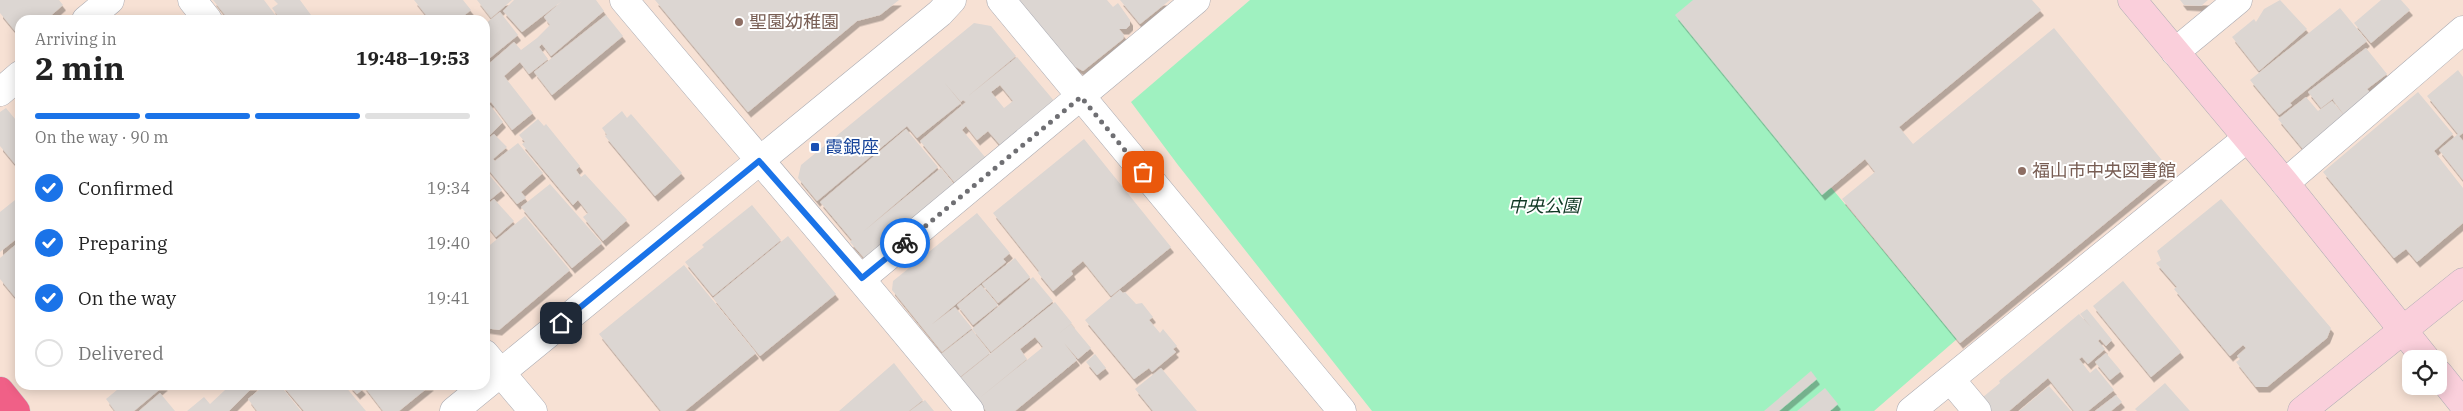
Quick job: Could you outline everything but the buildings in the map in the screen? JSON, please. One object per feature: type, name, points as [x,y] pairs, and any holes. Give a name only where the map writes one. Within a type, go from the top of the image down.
[{"type":"highway","points":[[0,391],[16,411]]},
{"type":"street","points":[[92,15],[110,0]]},
{"type":"street","points":[[192,0],[204,15]]},
{"type":"street","points":[[624,0],[759,161],[862,278],[970,411]]},
{"type":"street","points":[[533,411],[493,364],[759,161],[932,20],[952,0]]},
{"type":"street","points":[[1001,0],[1342,411]]},
{"type":"street","points":[[862,278],[1196,0]]},
{"type":"street","points":[[2132,0],[2246,139],[2286,184],[2419,350]]},
{"type":"street","points":[[2175,52],[2238,0]]},
{"type":"street","points":[[2286,184],[2463,30]]},
{"type":"street","points":[[0,92],[15,80]]},
{"type":"street","points":[[1911,411],[2246,139]]},
{"type":"street","points":[[2302,411],[2463,282]]},
{"type":"street","points":[[1951,380],[1977,411]]},
{"type":"street","points":[[2447,387],[2456,402]]},
{"type":"street","points":[[454,411],[471,390]]},
{"type":"shaded area","points":[[0,0],[2463,0],[2463,411],[0,411]]},
{"type":"green space","name":"中央公園","points":[[1250,0],[1696,0],[1676,15],[1756,97],[1957,339],[1874,411],[1372,411],[1178,165],[1131,102]]},
{"type":"way so far","points":[[905,243],[1081,97],[1143,172]]},
{"type":"place","name":"聖園幼稚園","points":[[739,22]]},
{"type":"place","name":"霞銀座","points":[[815,147]]},
{"type":"place","name":"福山市中央図書館","points":[[2022,171]]},
{"type":"route","points":[[561,323],[759,161],[862,278],[905,243]]}]
